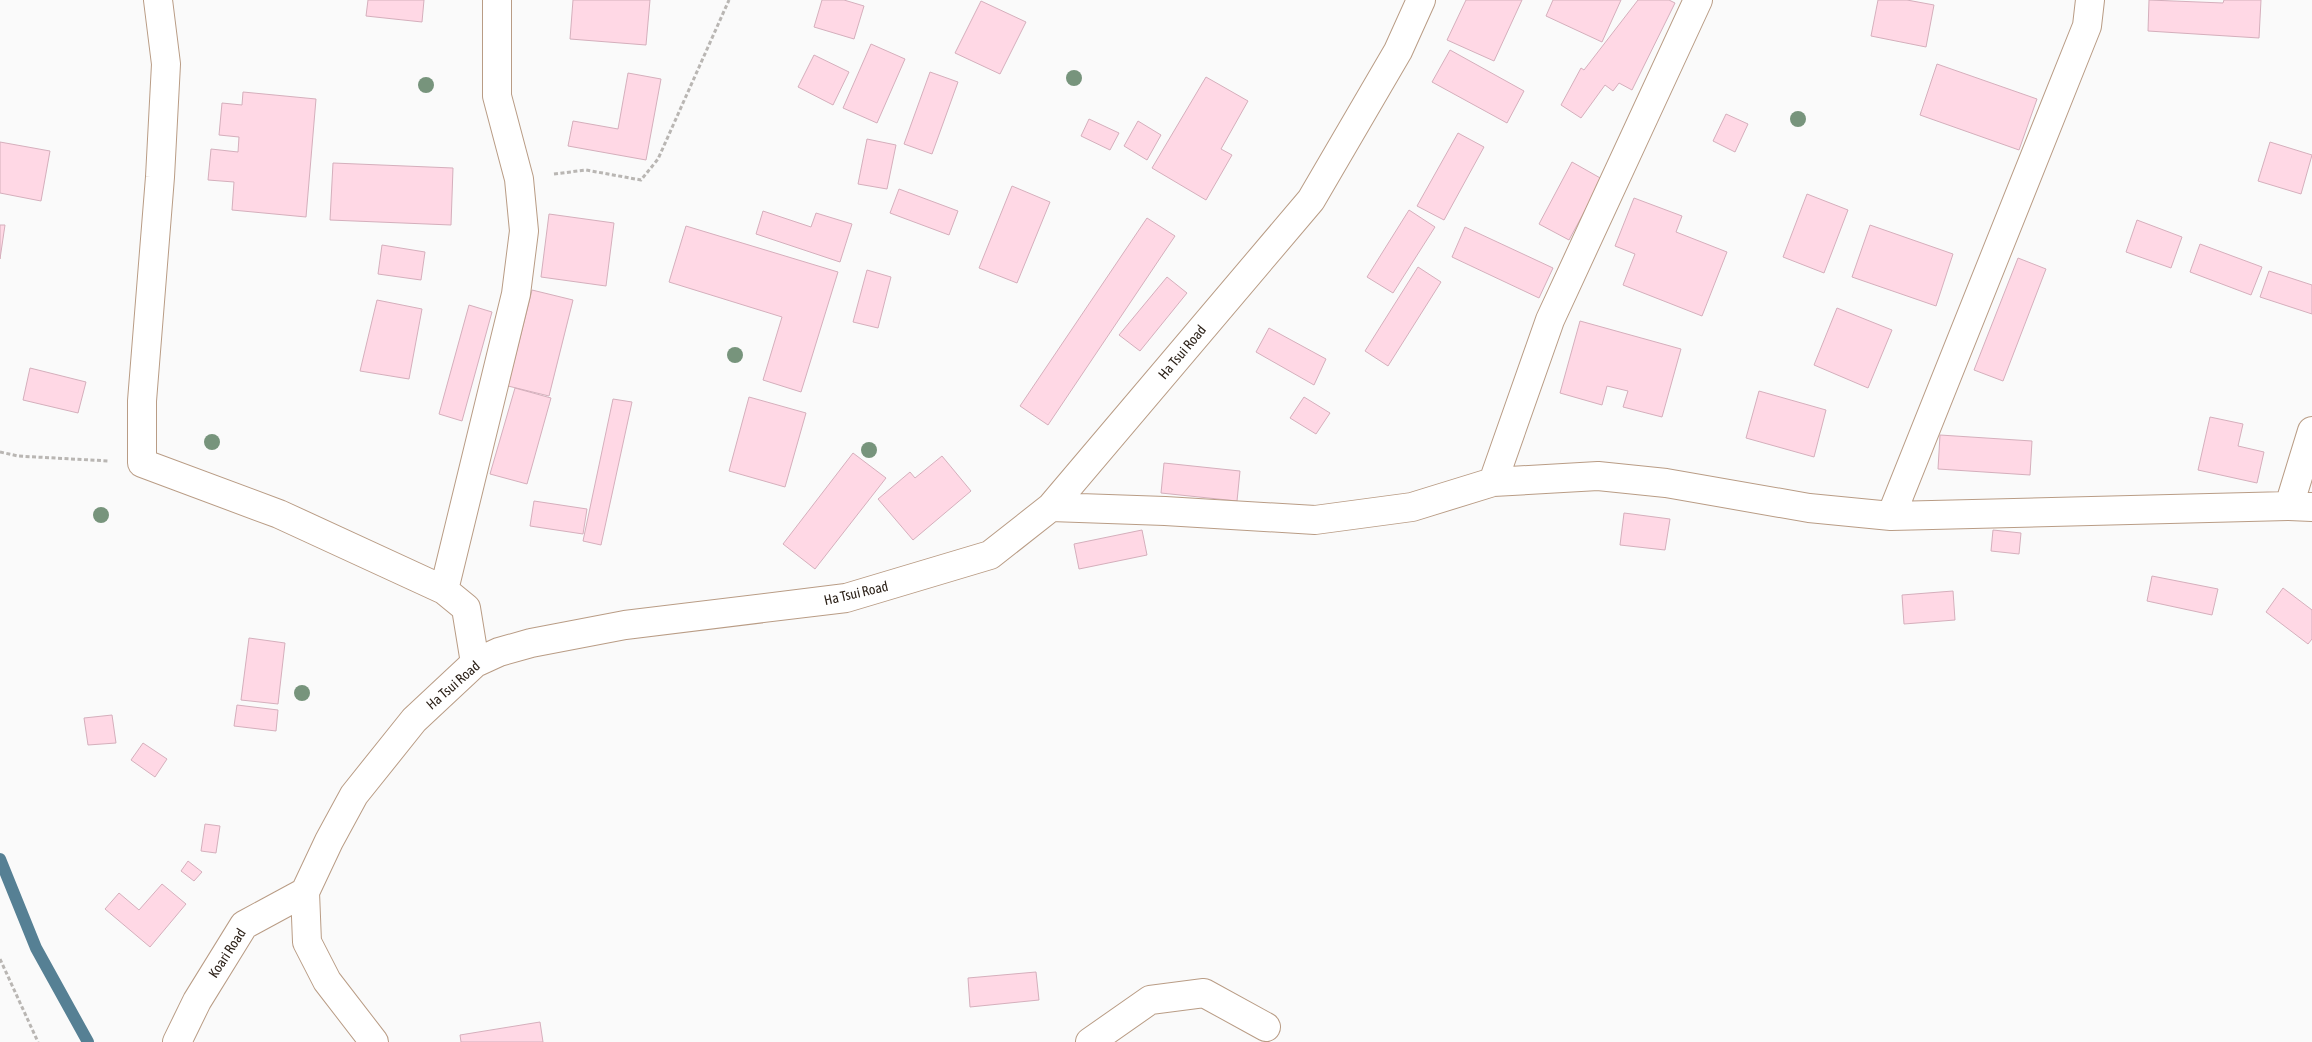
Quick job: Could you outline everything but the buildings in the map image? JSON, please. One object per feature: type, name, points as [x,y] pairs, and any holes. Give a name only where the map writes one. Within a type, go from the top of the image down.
[{"type":"street","points":[[158,0],[166,64],[160,177],[142,401],[142,463],[278,514],[444,590],[466,608],[475,663]]},
{"type":"street","points":[[444,590],[516,294],[524,231],[519,179],[497,96],[497,0]]},
{"type":"street","name":"Ha Tsui Road","points":[[374,1042],[327,982],[307,942],[305,892],[328,841],[354,795],[414,720],[475,663],[499,652],[530,643],[624,625],[846,598],[990,555],[1051,507],[1312,200],[1398,51],[1421,0]]},
{"type":"street","points":[[1493,482],[1550,320],[1698,0]]},
{"type":"street","points":[[1891,516],[2087,26],[2090,0]]},
{"type":"street","points":[[1051,507],[1165,511],[1315,520],[1412,507],[1493,482],[1598,476],[1666,483],[1808,508],[1891,516],[2300,507],[2312,431]]},
{"type":"street","name":"Koari Road","points":[[177,1042],[197,1001],[244,925],[305,892]]},
{"type":"street","points":[[1090,1042],[1150,1000],[1204,993],[1266,1027]]},
{"type":"path","points":[[519,179],[586,170],[641,180],[658,159],[729,0]]},
{"type":"path","points":[[0,452],[18,456],[142,463]]},
{"type":"path","points":[[0,959],[38,1042]]},
{"type":"waterway","points":[[0,859],[36,948],[88,1042]]}]
